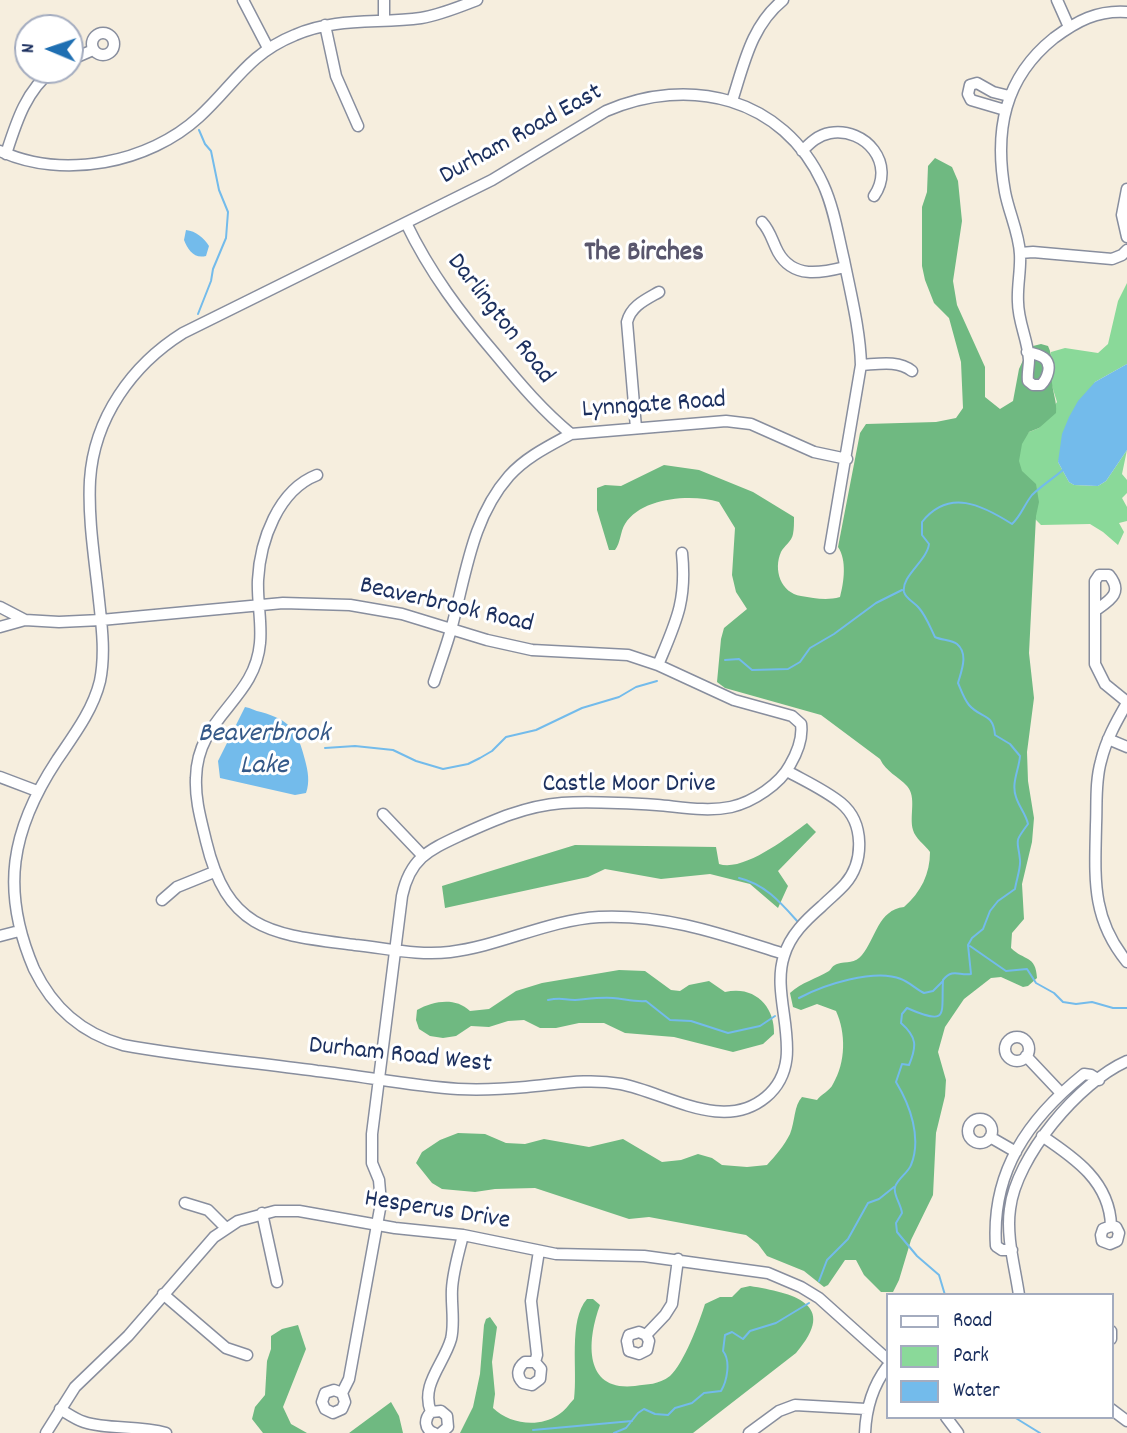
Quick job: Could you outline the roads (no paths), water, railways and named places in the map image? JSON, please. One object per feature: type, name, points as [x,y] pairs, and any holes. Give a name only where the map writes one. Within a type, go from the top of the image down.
[{"type":"street","points":[[243,0],[268,48]]},
{"type":"street","points":[[384,0],[384,20]]},
{"type":"street","points":[[38,84],[28,98],[3,152],[43,163],[112,161],[142,151],[178,133],[195,120],[244,67],[268,48],[296,34],[349,21],[424,18],[477,0]]},
{"type":"street","points":[[732,101],[756,31],[766,15],[783,0]]},
{"type":"street","points":[[1057,0],[1069,27]]},
{"type":"street","points":[[1027,352],[1017,304],[1020,253],[1003,171],[1001,137],[1004,110],[1018,79],[1034,56],[1069,27],[1096,14],[1127,12]]},
{"type":"street","points":[[325,25],[337,76],[358,126]]},
{"type":"street","points":[[84,54],[93,50]]},
{"type":"street","points":[[1004,110],[971,100],[970,85],[978,83],[993,92],[1009,96]]},
{"type":"street","name":"Durham Road East","points":[[101,620],[91,520],[90,479],[102,428],[127,382],[163,345],[492,180],[588,121],[642,97],[676,93],[732,101],[746,106],[774,124],[802,151],[828,198],[845,267],[862,365],[830,548]]},
{"type":"street","points":[[802,151],[815,139],[830,133],[846,133],[868,142],[877,155],[882,170],[880,185],[874,196]]},
{"type":"street","points":[[1127,189],[1122,215],[1127,237]]},
{"type":"street","points":[[762,222],[769,230],[779,254],[792,267],[815,273],[845,267]]},
{"type":"street","name":"Darlington Road","points":[[406,223],[423,257],[452,301],[535,401],[571,434]]},
{"type":"street","points":[[1020,253],[1112,259],[1127,250]]},
{"type":"street","points":[[636,428],[628,316],[638,304],[659,292]]},
{"type":"street","points":[[862,365],[894,363],[906,366],[912,371]]},
{"type":"street","name":"Lynngate Road","points":[[433,682],[452,628],[479,526],[496,493],[521,464],[571,434],[714,421],[738,422],[762,428],[814,452],[847,459]]},
{"type":"street","points":[[317,475],[307,478],[292,491],[272,522],[260,566],[260,642],[255,666],[244,688],[213,724],[202,745],[196,767],[196,795],[214,872],[235,905],[269,929],[296,937],[429,953],[489,944],[583,919],[616,917],[688,924],[784,954]]},
{"type":"street","points":[[658,665],[681,609],[685,585],[682,553]]},
{"type":"street","name":"Beaverbrook Road","points":[[0,627],[25,620],[101,620],[305,602],[350,605],[402,614],[487,640],[533,650],[557,653],[615,653],[643,659],[734,700],[792,716],[801,724]]},
{"type":"street","name":"Beaverbrook Road","points":[[0,607],[25,620]]},
{"type":"street","points":[[1096,610],[1095,664],[1105,684],[1127,702],[1108,739],[1098,775],[1095,885],[1104,925],[1117,950],[1127,962]]},
{"type":"street","name":"Durham Road West","points":[[101,620],[103,653],[96,694],[81,724],[37,791],[23,820],[13,865],[13,895],[19,931],[38,978],[57,1007],[80,1027],[107,1041],[136,1048],[435,1087],[512,1088],[593,1080],[633,1087],[712,1112],[738,1111],[766,1097],[779,1081],[784,1069],[788,1046],[781,984],[784,954],[805,921],[846,883],[857,864],[858,830],[848,810],[832,797],[787,771]]},
{"type":"street","name":"Castle Moor Drive","points":[[422,855],[508,814],[544,805],[586,802],[697,808],[732,807],[758,795],[787,771],[799,746],[801,724]]},
{"type":"street","points":[[1108,739],[1127,747]]},
{"type":"street","points":[[0,777],[37,791]]},
{"type":"street","points":[[342,1393],[349,1379],[377,1225],[381,1191],[371,1150],[404,887],[422,855],[383,814]]},
{"type":"street","points":[[162,900],[177,887],[214,872]]},
{"type":"street","points":[[0,936],[19,931]]},
{"type":"street","points":[[1026,1056],[1060,1092]]},
{"type":"street","points":[[1019,1293],[1009,1218],[1012,1197],[1020,1174],[1042,1136],[1071,1103],[1127,1061]]},
{"type":"street","points":[[1012,1250],[1002,1250],[996,1246],[995,1219],[998,1194],[1016,1152],[1030,1129],[1060,1092],[1084,1074],[1099,1080]]},
{"type":"street","points":[[1042,1136],[1090,1172],[1104,1196],[1111,1226]]},
{"type":"street","points":[[990,1137],[1016,1152]]},
{"type":"street","points":[[185,1203],[208,1210],[226,1228]]},
{"type":"street","name":"Hesperus Drive","points":[[46,1433],[80,1381],[128,1336],[200,1251],[226,1228],[262,1213],[299,1211],[377,1225],[463,1234],[539,1251],[678,1259],[768,1273],[792,1282],[828,1305],[886,1358]]},
{"type":"street","points":[[262,1213],[277,1282]]},
{"type":"street","points":[[431,1412],[429,1387],[451,1339],[452,1287],[463,1234]]},
{"type":"street","points":[[535,1363],[537,1347],[531,1301],[539,1251]]},
{"type":"street","points":[[646,1335],[666,1315],[672,1304],[678,1259]]},
{"type":"street","points":[[163,1294],[226,1348],[247,1355]]},
{"type":"street","points":[[865,1433],[866,1409],[886,1368]]},
{"type":"street","points":[[749,1433],[779,1411],[795,1405],[866,1409]]},
{"type":"street","points":[[60,1409],[91,1424],[144,1427],[166,1433]]},
{"type":"street","points":[[434,1433],[425,1424],[427,1416],[431,1412],[441,1411],[447,1416],[448,1427],[441,1433]]},
{"type":"water","points":[[186,230],[196,233],[207,243],[209,246],[206,256],[195,255],[190,250],[184,240]]},
{"type":"water","points":[[1127,364],[1127,450],[1106,481],[1098,486],[1074,485],[1069,482],[1058,462],[1062,434],[1069,417],[1078,401],[1095,382]]},
{"type":"water","name":"Beaverbrook Lake","points":[[245,707],[279,719],[296,734],[307,768],[306,793],[295,795],[220,778],[218,761]]},
{"type":"waterway","points":[[198,314],[226,238],[228,212],[219,190],[211,151],[199,130]]},
{"type":"waterway","points":[[944,1293],[939,1275],[917,1256],[897,1232],[896,1223],[902,1213],[895,1187],[911,1165],[915,1144],[910,1111],[896,1082],[902,1064],[909,1065],[914,1047],[913,1037],[901,1023],[902,1014],[907,1008],[921,1014],[937,1016],[942,1009],[943,980],[953,973],[971,974],[968,945],[983,929],[990,911],[998,901],[1015,889],[1020,863],[1018,842],[1028,824],[1015,792],[1020,756],[1010,744],[995,735],[989,719],[967,703],[958,683],[963,663],[961,648],[955,643],[935,637],[926,618],[908,599],[904,586],[927,550],[929,544],[922,535],[922,522],[932,512],[943,505],[966,503],[989,511],[1012,524],[1032,495],[1064,469]]},
{"type":"waterway","points":[[725,660],[739,659],[752,670],[788,669],[800,662],[810,648],[876,603],[902,590]]},
{"type":"waterway","points":[[325,748],[355,746],[393,750],[416,761],[443,769],[468,764],[492,751],[506,737],[536,730],[582,708],[619,697],[636,687],[657,681]]},
{"type":"waterway","points":[[739,878],[765,890],[798,922]]},
{"type":"waterway","points":[[970,946],[1006,971],[1027,969],[1036,983],[1054,993],[1063,1002],[1092,1002],[1113,1008],[1127,1008]]},
{"type":"waterway","points":[[799,998],[835,983],[864,977],[890,976],[901,979],[924,993],[933,991],[943,981]]},
{"type":"waterway","points":[[548,1000],[608,998],[646,1001],[670,1020],[691,1021],[728,1033],[760,1026],[775,1016]]},
{"type":"waterway","points":[[819,1281],[827,1260],[848,1239],[868,1203],[879,1199],[894,1187]]},
{"type":"waterway","points":[[614,1433],[626,1428],[644,1409],[655,1414],[668,1415],[675,1408],[692,1403],[704,1393],[721,1391],[727,1371],[727,1360],[723,1351],[725,1335],[732,1332],[743,1339],[750,1331],[776,1323],[809,1303]]},
{"type":"waterway","points":[[1017,1419],[1040,1433]]},
{"type":"waterway","points":[[533,1430],[632,1421]]},
{"type":"district","name":"The Birches","points":[[644,255]]}]
